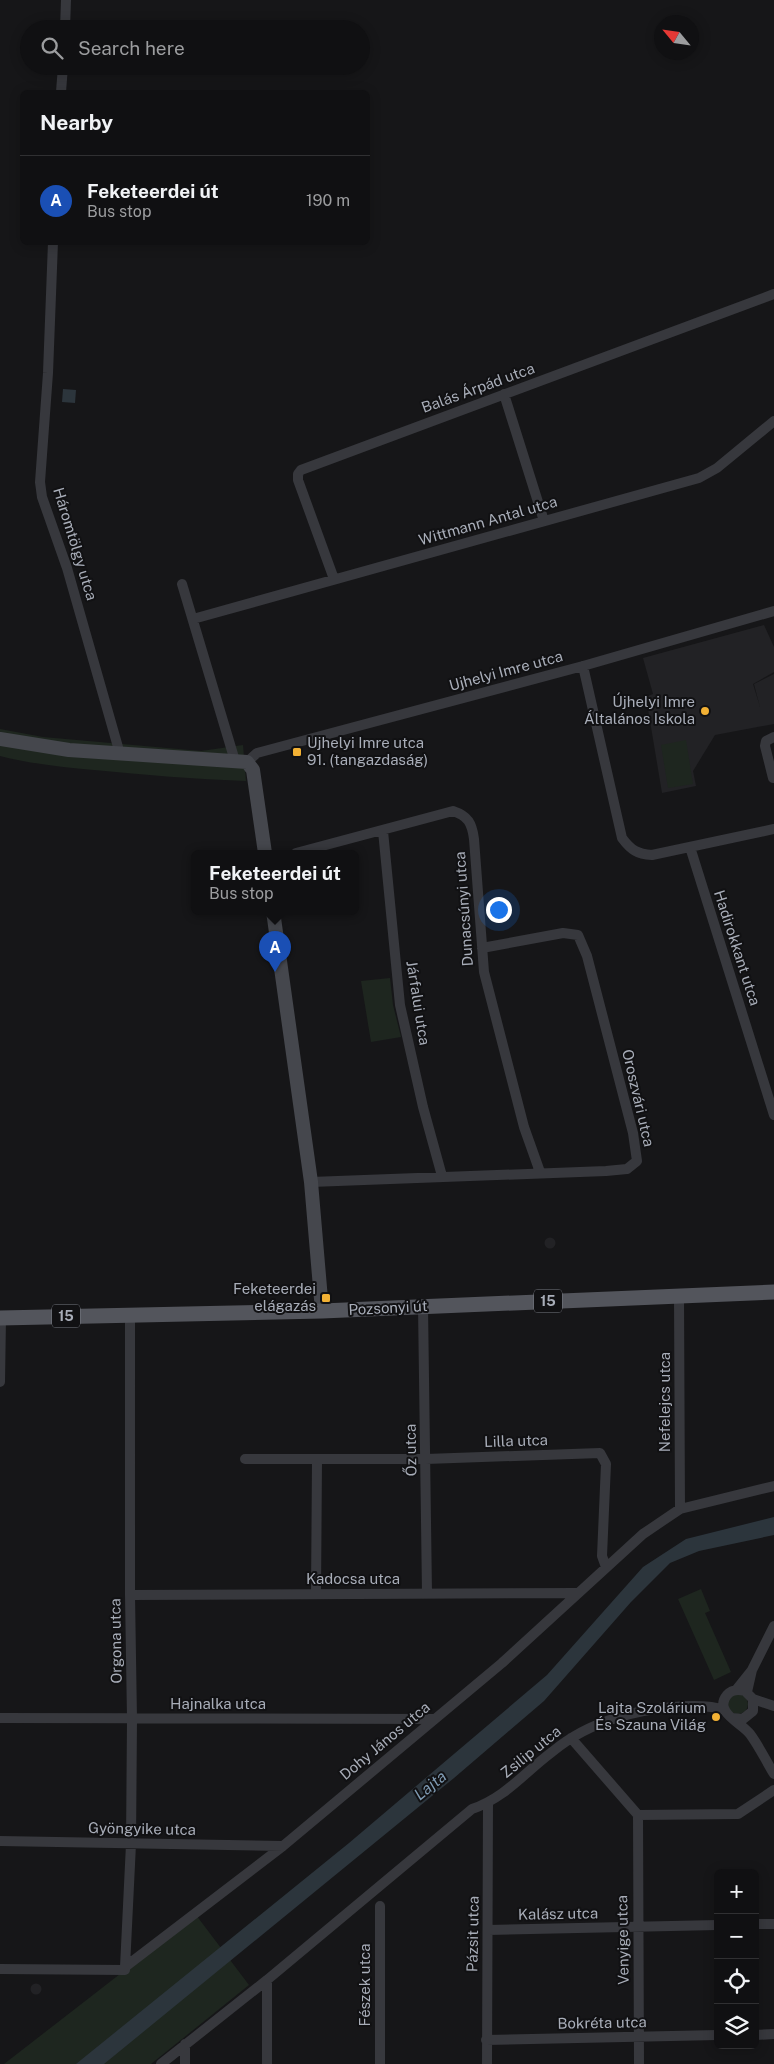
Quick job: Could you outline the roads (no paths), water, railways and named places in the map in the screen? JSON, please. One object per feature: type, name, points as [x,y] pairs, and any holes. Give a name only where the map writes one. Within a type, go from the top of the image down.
[{"type":"main road","points":[[0,739],[40,747],[241,761],[253,770],[265,850]]},
{"type":"main road","points":[[274,915],[311,1182],[322,1311]]},
{"type":"main road","name":"Pozsonyi út","points":[[1,1318],[322,1311],[774,1292]]},
{"type":"street","points":[[65,20],[66,0]]},
{"type":"street","points":[[61,90],[62,75]]},
{"type":"street","name":"Háromtölgy utca","points":[[53,245],[40,482],[42,497],[67,568],[120,754]]},
{"type":"street","name":"Balás Árpád utca","points":[[334,579],[298,480],[299,472],[774,294]]},
{"type":"street","points":[[504,394],[544,521]]},
{"type":"street","name":"Wittmann Antal utca","points":[[193,619],[699,478],[716,468],[774,420]]},
{"type":"street","points":[[182,584],[241,761]]},
{"type":"street","name":"Ujhelyi Imre utca","points":[[241,761],[257,753],[773,613]]},
{"type":"street","points":[[583,666],[622,838],[630,848],[639,855],[652,855],[774,829]]},
{"type":"street","points":[[772,778],[765,746],[766,742],[774,737]]},
{"type":"street","name":"Dunacsúnyi utca","points":[[308,850],[383,831],[453,810],[464,815],[472,825],[484,972],[524,1127],[540,1172]]},
{"type":"street","name":"Járfalui utca","points":[[383,831],[400,1005],[423,1107],[442,1176]]},
{"type":"street","name":"Hadirokkant utca","points":[[690,847],[771,1096],[774,1115]]},
{"type":"street","name":"Oroszvári utca","points":[[311,1182],[627,1169],[637,1161],[634,1133],[587,956],[578,935],[563,933],[482,948]]},
{"type":"street","name":"Nefelejcs utca","points":[[679,1296],[680,1509]]},
{"type":"street","name":"Őz utca","points":[[423,1306],[427,1593]]},
{"type":"street","name":"Orgona utca","points":[[125,1967],[131,1844],[132,1719],[130,1315]]},
{"type":"street","points":[[0,1382],[1,1318]]},
{"type":"street","name":"Lilla utca","points":[[245,1459],[426,1459],[600,1454],[606,1464],[602,1556],[606,1567]]},
{"type":"street","points":[[316,1460],[316,1594]]},
{"type":"street","name":"Dohy János utca","points":[[125,1967],[283,1846],[502,1663],[576,1593],[643,1534],[680,1509],[774,1486]]},
{"type":"street","name":"Kadocsa utca","points":[[130,1595],[576,1593]]},
{"type":"street","points":[[750,1733],[751,1713],[745,1694],[752,1670],[774,1626]]},
{"type":"street","points":[[711,1705],[725,1698],[728,1694],[745,1694],[771,1706]]},
{"type":"street","points":[[724,1710],[725,1698]]},
{"type":"street","points":[[711,1705],[724,1710],[750,1733],[774,1774]]},
{"type":"street","name":"Zsilip utca","points":[[161,2064],[267,1980],[472,1809],[488,1804],[571,1738],[616,1718],[688,1706],[711,1705]]},
{"type":"street","points":[[732,1718],[743,1719],[751,1713],[771,1706]]},
{"type":"street","name":"Hajnalka utca","points":[[0,1718],[435,1719]]},
{"type":"street","points":[[571,1738],[638,1815],[738,1814],[774,1790]]},
{"type":"street","name":"Pázsit utca","points":[[487,2064],[488,1804]]},
{"type":"street","name":"Venyige utca","points":[[638,1815],[639,2064]]},
{"type":"street","name":"Gyöngyike utca","points":[[0,1841],[283,1846]]},
{"type":"street","name":"Fészek utca","points":[[380,1906],[380,2064]]},
{"type":"street","points":[[759,1924],[774,1924]]},
{"type":"street","name":"Kalász utca","points":[[488,1930],[714,1925]]},
{"type":"street","points":[[0,1969],[125,1970],[125,1967]]},
{"type":"street","points":[[267,1980],[267,2064]]},
{"type":"street","points":[[759,2035],[774,2034]]},
{"type":"street","name":"Bokréta utca","points":[[486,2040],[714,2035]]},
{"type":"street","points":[[185,2044],[185,2064]]},
{"type":"water","points":[[63,389],[76,390],[75,403],[62,402]]},
{"type":"water","name":"Lajta","points":[[774,1517],[774,1535],[699,1551],[670,1563],[631,1602],[544,1701],[454,1778],[104,2064],[76,2064],[349,1843],[547,1675],[643,1567],[686,1539]]},
{"type":"place","name":"Újhelyi Imre Általános Iskola","points":[[705,711]]},
{"type":"place","name":"Ujhelyi Imre utca 91. (tangazdaság)","points":[[297,752]]},
{"type":"place","name":"Feketeerdei út","points":[[275,972]]},
{"type":"place","name":"Feketeerdei elágazás","points":[[326,1298]]},
{"type":"place","name":"Lajta Szolárium És Szauna Világ","points":[[716,1717]]}]
